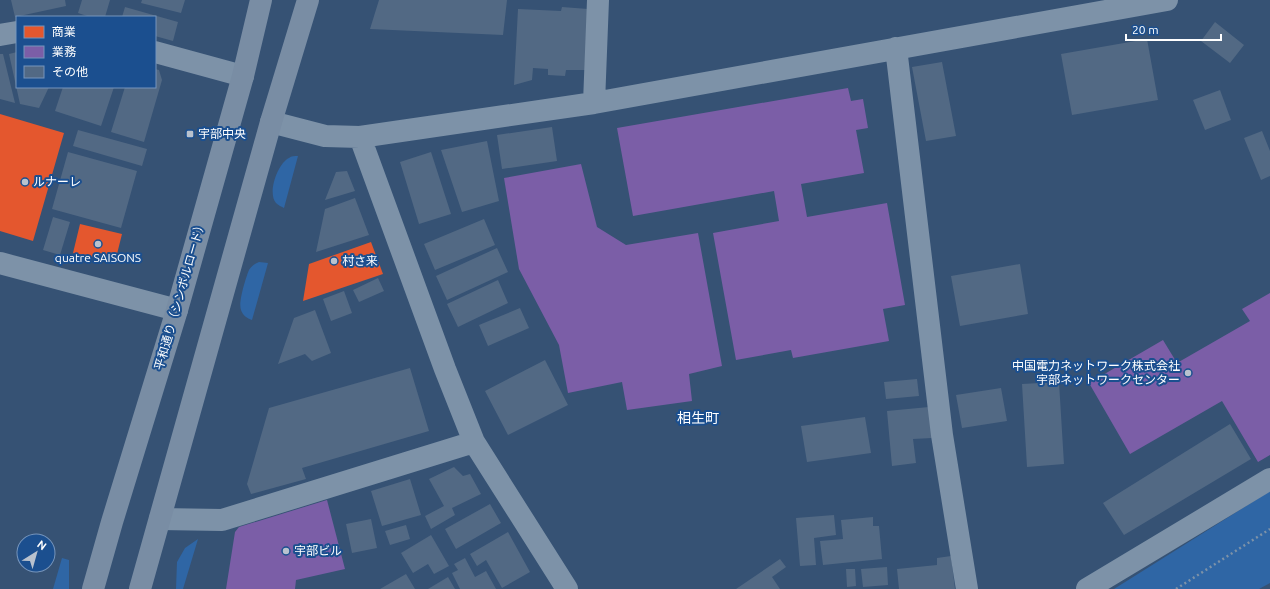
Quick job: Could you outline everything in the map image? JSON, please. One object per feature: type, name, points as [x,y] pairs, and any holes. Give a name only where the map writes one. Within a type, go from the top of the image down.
[{"type":"street","name":"平和通り（シンボルロード）","points":[[92,589],[177,310],[243,76],[261,0]]},
{"type":"street","points":[[140,589],[271,122],[308,0]]},
{"type":"street","points":[[594,103],[598,0]]},
{"type":"street","points":[[271,122],[325,136],[360,137],[594,103],[1167,0]]},
{"type":"street","points":[[0,35],[16,32]]},
{"type":"street","points":[[896,48],[942,435],[967,589]]},
{"type":"street","points":[[156,52],[243,76]]},
{"type":"street","points":[[360,137],[445,369],[474,442],[559,586]]},
{"type":"street","points":[[0,263],[177,310]]},
{"type":"street","points":[[160,519],[222,520],[474,442]]},
{"type":"street","points":[[1087,589],[1270,479]]},
{"type":"path","points":[[1176,589],[1270,529]]},
{"type":"shaded area","points":[[293,156],[298,156],[284,208],[276,203],[273,186],[278,172],[285,161]]},
{"type":"shaded area","points":[[259,262],[268,263],[252,320],[247,318],[241,310],[241,296],[249,270],[252,266]]},
{"type":"shaded area","points":[[1270,491],[1270,583],[1259,589],[1114,589]]},
{"type":"shaded area","points":[[198,539],[183,589],[176,589],[177,562],[185,548]]},
{"type":"shaded area","points":[[62,558],[69,560],[69,589],[53,589]]},
{"type":"building: 商業","name":"ルナーレ","points":[[0,114],[64,133],[33,241],[0,231]]},
{"type":"building: 商業","name":"quatre SAISONS","points":[[80,224],[122,234],[115,262],[73,253]]},
{"type":"building: 商業","points":[[371,242],[383,274],[303,301],[309,264]]},
{"type":"building: 業務","points":[[848,88],[851,101],[863,99],[868,128],[856,130],[864,173],[801,184],[807,217],[887,203],[905,305],[883,309],[889,341],[793,358],[791,350],[736,360],[713,233],[779,221],[774,191],[633,216],[617,128]]},
{"type":"building: 業務","points":[[581,164],[597,227],[626,245],[698,233],[722,366],[689,374],[692,401],[627,410],[622,382],[568,393],[559,345],[519,269],[504,178]]},
{"type":"building: 業務","name":"中国電力ネットワーク株式会社 宇部ネットワークセンター","points":[[1270,293],[1270,455],[1258,462],[1222,401],[1130,454],[1089,383],[1163,340],[1177,363],[1250,321],[1242,309]]},
{"type":"building: 業務","name":"宇部ビル","points":[[327,500],[345,569],[296,580],[295,589],[226,589],[235,532],[239,527]]},
{"type":"building: その他","points":[[11,0],[65,0],[66,6],[15,17]]},
{"type":"building: その他","points":[[82,0],[110,0],[105,16],[87,16],[78,13]]},
{"type":"building: その他","points":[[142,0],[185,0],[181,13],[141,3]]},
{"type":"building: その他","points":[[379,0],[507,0],[503,35],[370,29]]},
{"type":"building: その他","points":[[125,7],[178,22],[173,41],[156,36],[156,16],[122,16]]},
{"type":"building: その他","points":[[562,7],[588,9],[585,70],[566,70],[565,76],[548,75],[548,69],[533,68],[532,80],[514,85],[518,9],[561,11]]},
{"type":"building: その他","points":[[1215,22],[1244,45],[1230,63],[1201,41]]},
{"type":"building: その他","points":[[1147,39],[1158,100],[1072,115],[1061,54]]},
{"type":"building: その他","points":[[16,52],[16,86],[9,54]]},
{"type":"building: その他","points":[[0,54],[3,54],[15,103],[0,99]]},
{"type":"building: その他","points":[[942,62],[956,136],[926,141],[912,67]]},
{"type":"building: その他","points":[[156,69],[159,70],[162,80],[144,142],[111,132],[125,88],[156,88]]},
{"type":"building: その他","points":[[16,88],[49,88],[39,108],[20,104]]},
{"type":"building: その他","points":[[63,88],[114,88],[101,126],[55,111]]},
{"type":"building: その他","points":[[1220,90],[1231,120],[1205,130],[1193,100]]},
{"type":"building: その他","points":[[552,127],[557,161],[502,169],[497,135]]},
{"type":"building: その他","points":[[78,130],[147,149],[142,166],[73,146]]},
{"type":"building: その他","points":[[1262,131],[1270,151],[1270,176],[1261,180],[1244,138]]},
{"type":"building: その他","points":[[487,141],[499,201],[462,212],[441,150]]},
{"type":"building: その他","points":[[68,152],[137,171],[121,228],[52,209]]},
{"type":"building: その他","points":[[431,152],[451,214],[419,224],[400,162]]},
{"type":"building: その他","points":[[347,171],[355,191],[325,200],[336,172]]},
{"type":"building: その他","points":[[355,198],[369,235],[316,252],[325,209]]},
{"type":"building: その他","points":[[53,217],[70,222],[60,255],[43,250]]},
{"type":"building: その他","points":[[484,219],[495,245],[435,270],[424,244]]},
{"type":"building: その他","points":[[497,248],[508,272],[447,300],[436,276]]},
{"type":"building: その他","points":[[1020,264],[1028,314],[960,326],[951,276]]},
{"type":"building: その他","points":[[378,278],[384,291],[359,302],[353,290]]},
{"type":"building: その他","points":[[498,280],[508,303],[458,327],[447,304]]},
{"type":"building: その他","points":[[344,291],[352,313],[331,321],[323,299]]},
{"type":"building: その他","points":[[520,308],[529,328],[488,346],[479,325]]},
{"type":"building: その他","points":[[315,310],[331,353],[312,361],[305,354],[278,364],[294,318]]},
{"type":"building: その他","points":[[545,360],[568,405],[508,435],[485,391]]},
{"type":"building: その他","points":[[410,368],[429,431],[302,468],[306,479],[251,494],[247,484],[269,408]]},
{"type":"building: その他","points":[[917,379],[919,396],[886,399],[884,382]]},
{"type":"building: その他","points":[[1059,382],[1064,464],[1027,467],[1022,384]]},
{"type":"building: その他","points":[[1001,388],[1007,421],[962,428],[956,395]]},
{"type":"building: その他","points":[[929,407],[932,438],[913,439],[916,463],[892,466],[887,411]]},
{"type":"building: その他","points":[[865,417],[871,453],[807,462],[801,426]]},
{"type":"building: その他","points":[[1230,424],[1251,459],[1124,535],[1103,503]]},
{"type":"building: その他","points":[[454,467],[463,476],[470,474],[481,494],[452,508],[455,515],[431,529],[425,516],[444,506],[429,479]]},
{"type":"building: その他","points":[[410,479],[421,515],[382,526],[371,491]]},
{"type":"building: その他","points":[[490,504],[501,523],[456,549],[445,529]]},
{"type":"building: その他","points":[[834,515],[836,535],[814,538],[816,565],[800,566],[796,518]]},
{"type":"building: その他","points":[[873,517],[873,526],[879,526],[882,559],[823,565],[820,541],[843,539],[841,520]]},
{"type":"building: その他","points":[[371,519],[377,548],[352,553],[346,524]]},
{"type":"building: その他","points":[[406,525],[410,539],[390,545],[385,531]]},
{"type":"building: その他","points":[[508,532],[530,572],[502,588],[486,560],[477,566],[470,554]]},
{"type":"building: その他","points":[[431,535],[449,566],[434,574],[428,564],[413,573],[401,553]]},
{"type":"building: その他","points":[[951,556],[955,589],[899,589],[897,569],[937,565],[937,558]]},
{"type":"building: その他","points":[[465,558],[475,577],[486,571],[496,589],[460,589],[452,573],[458,570],[454,564]]},
{"type":"building: その他","points":[[780,559],[786,567],[772,577],[780,589],[736,589]]},
{"type":"building: その他","points":[[887,567],[888,585],[863,587],[861,569]]},
{"type":"building: その他","points":[[846,569],[855,569],[856,586],[847,587]]},
{"type":"building: その他","points":[[406,574],[415,589],[380,589]]},
{"type":"building: その他","points":[[448,577],[455,589],[428,589]]},
{"type":"place","name":"宇部中央","points":[[190,134]]},
{"type":"place","name":"ルナーレ","points":[[25,182]]},
{"type":"place","name":"quatre SAISONS","points":[[98,244]]},
{"type":"place","name":"村さ来","points":[[334,261]]},
{"type":"place","name":"中国電力ネットワーク株式会社 宇部ネットワークセンター","points":[[1188,373]]},
{"type":"place","name":"宇部ビル","points":[[286,551]]},
{"type":"district","name":"相生町","points":[[698,418]]}]
